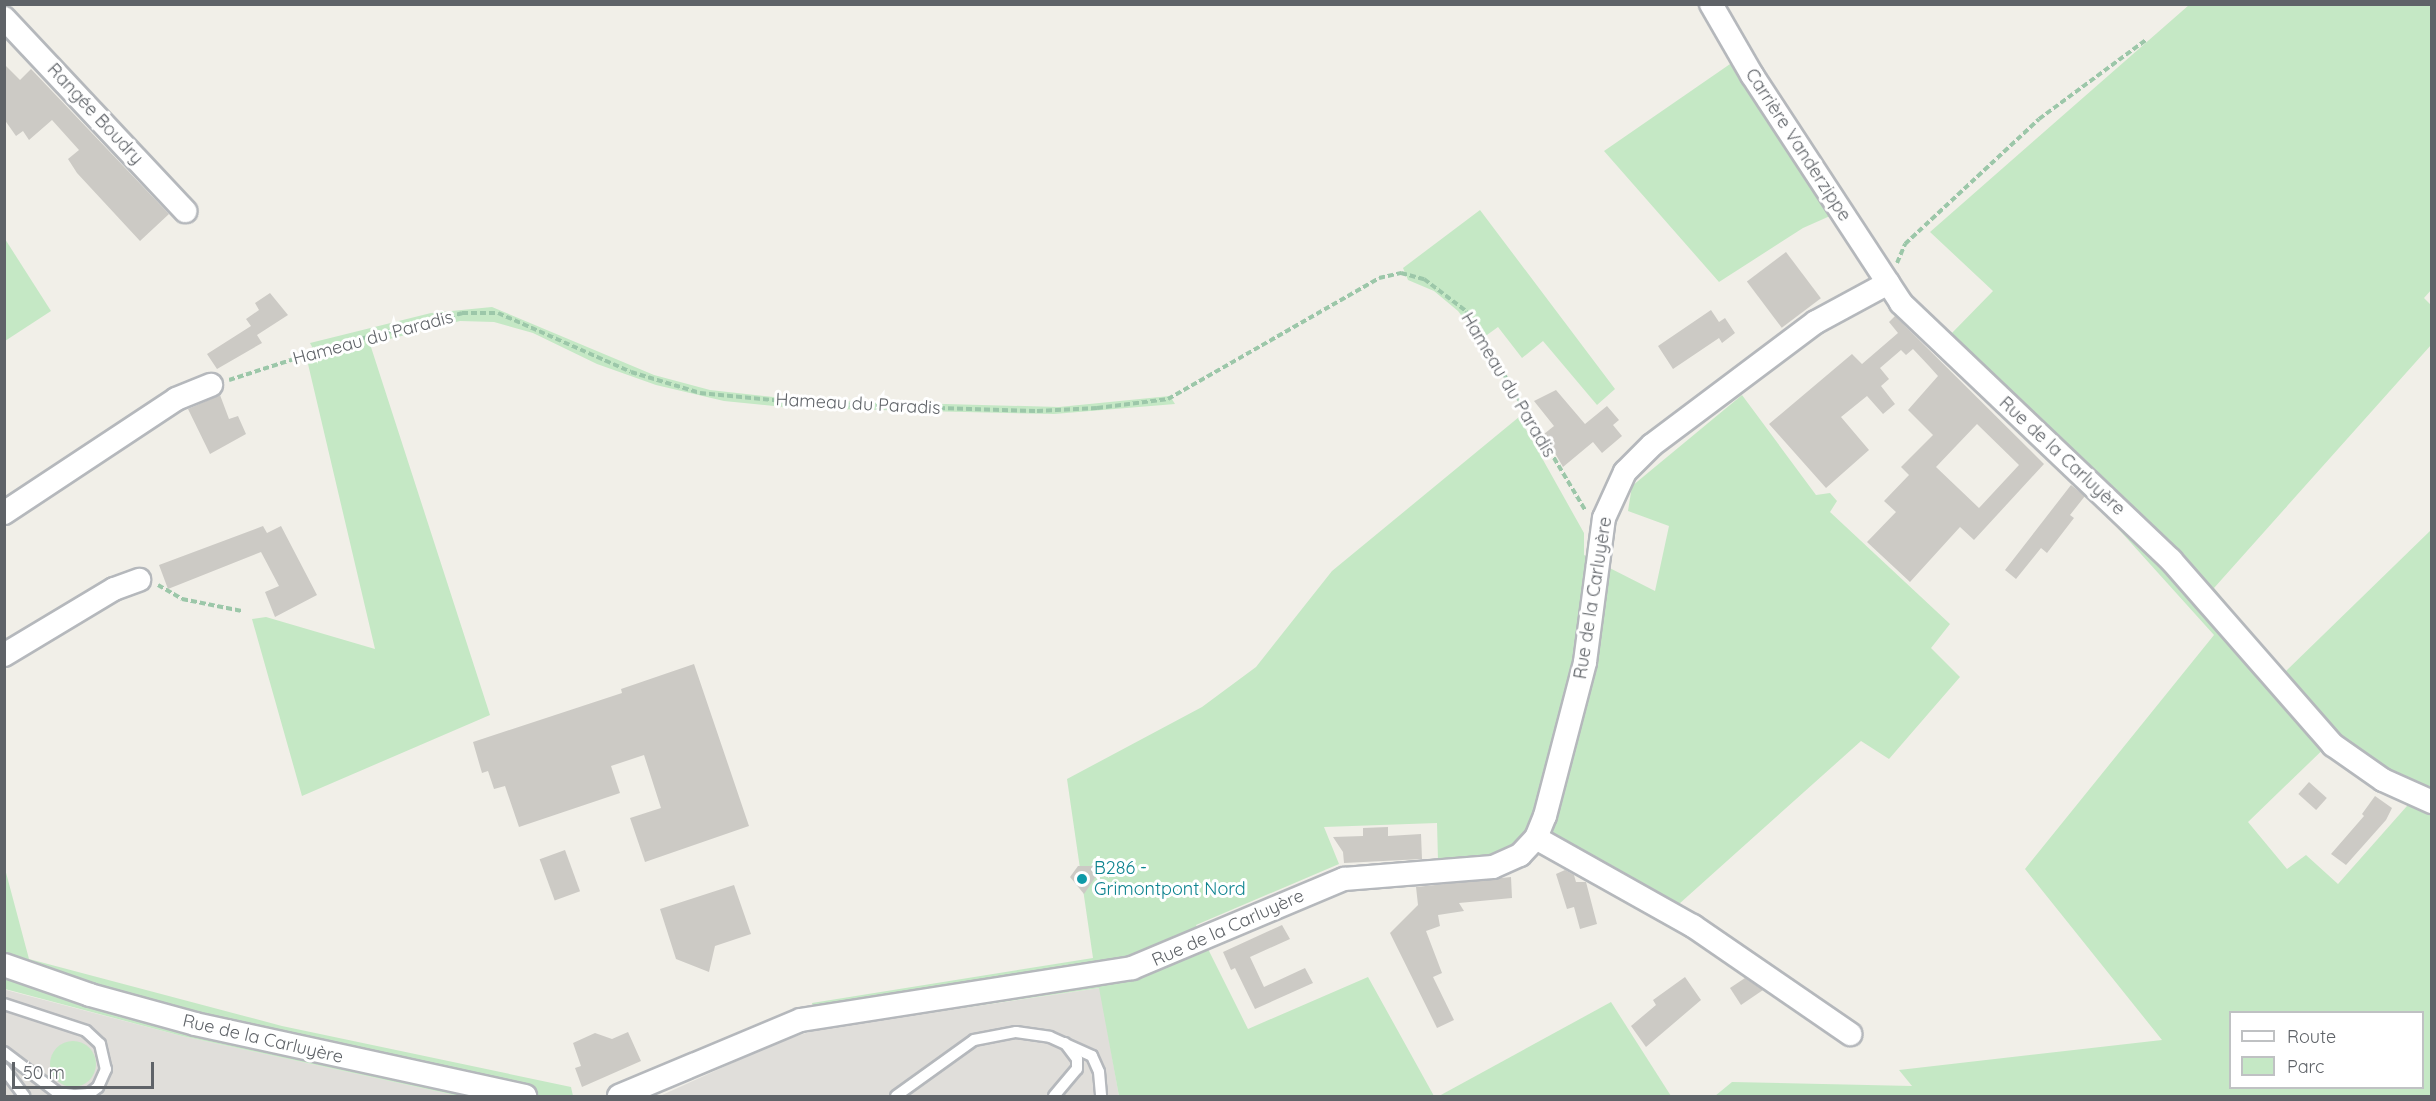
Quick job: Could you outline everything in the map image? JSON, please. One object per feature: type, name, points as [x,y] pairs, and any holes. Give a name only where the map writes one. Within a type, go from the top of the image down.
[{"type":"street","name":"Carrière Vanderzippe","points":[[1712,4],[1752,75],[1888,283]]},
{"type":"street","name":"Rangée Boudry","points":[[4,18],[185,211]]},
{"type":"street","name":"Rue de la Carluyère","points":[[619,1096],[801,1020],[1132,968],[1344,879],[1493,867],[1520,855],[1536,838],[1585,662],[1601,537],[1615,488],[1652,445],[1816,322],[1888,283],[1919,321],[2171,560],[2333,745],[2383,780],[2432,802]]},
{"type":"street","points":[[4,513],[176,399],[211,386]]},
{"type":"street","points":[[4,655],[114,588],[139,580]]},
{"type":"street","points":[[1536,838],[1693,926],[1850,1034]]},
{"type":"street","name":"Rue de la Carluyère","points":[[4,965],[90,995],[206,1027],[525,1096]]},
{"type":"lane","points":[[4,1004],[66,1022],[94,1037],[104,1056],[106,1069],[100,1092],[58,1093],[4,1052]]},
{"type":"lane","points":[[896,1096],[974,1040],[993,1034],[1016,1032],[1065,1042],[1092,1056],[1099,1072],[1101,1096]]},
{"type":"lane","points":[[1054,1096],[1077,1069],[1077,1059],[1065,1042]]},
{"type":"lane","points":[[4,1069],[24,1096]]},
{"type":"path","points":[[1888,283],[1905,244],[2039,119],[2147,39]]},
{"type":"path","name":"Hameau du Paradis","points":[[211,386],[344,343],[462,313],[498,313],[632,372],[700,393],[813,405],[1037,411],[1097,408],[1168,399],[1379,278],[1401,273],[1424,279],[1466,311],[1601,537]]},
{"type":"path","points":[[139,580],[154,578],[160,590],[182,599],[242,611]]},
{"type":"shaded area","points":[[1100,988],[1119,1096],[660,1096],[776,1043],[818,1029]]},
{"type":"shaded area","points":[[6,990],[182,1036],[459,1096],[5,1096]]},
{"type":"green space","points":[[2189,5],[2431,5],[2432,289],[2424,298],[2431,305],[2431,345],[2214,588],[2284,673],[2431,530],[2431,1096],[1715,1096],[1732,1082],[1912,1086],[1899,1070],[2162,1040],[2025,869],[2214,635],[2104,513],[2119,494],[1951,334],[1993,291],[1930,232]],"holes":[[[2337,736],[2422,789],[2338,884],[2306,855],[2287,869],[2248,822]]]},
{"type":"green space","points":[[1733,62],[1848,208],[1803,228],[1719,282],[1604,151]]},
{"type":"green space","points":[[1480,210],[1615,389],[1597,405],[1543,341],[1522,358],[1498,327],[1480,340],[1458,311],[1434,291],[1408,280],[1403,268]]},
{"type":"green space","points":[[4,239],[51,311],[5,341]]},
{"type":"green space","points":[[492,307],[654,375],[710,390],[800,400],[1059,407],[1170,396],[1175,404],[1054,414],[793,408],[724,401],[656,385],[597,364],[533,333],[494,322],[460,321],[370,344],[490,715],[302,796],[252,619],[266,617],[375,649],[308,364],[319,360],[310,343],[431,313]]},
{"type":"green space","points":[[1742,395],[1816,495],[1830,493],[1837,501],[1830,512],[1950,624],[1931,648],[1960,677],[1889,759],[1861,741],[1679,904],[1586,856],[1523,841],[1489,855],[1438,861],[1437,823],[1324,827],[1339,864],[1196,925],[1248,1029],[1368,977],[1434,1096],[1119,1096],[1099,988],[818,1029],[812,1003],[1093,958],[1067,779],[1202,707],[1256,667],[1332,571],[1519,417],[1584,533],[1584,555],[1655,591],[1669,526],[1628,511],[1632,486]]},
{"type":"green space","points":[[4,865],[29,959],[282,1026],[571,1087],[573,1096],[459,1096],[182,1036],[5,989]]},
{"type":"green space","points":[[1611,1002],[1671,1096],[1439,1096]]},
{"type":"green space","points":[[73,1041],[89,1048],[96,1064],[89,1080],[73,1087],[57,1080],[50,1064],[57,1048]]},
{"type":"building","points":[[4,64],[20,80],[31,69],[169,214],[140,241],[77,173],[68,159],[79,150],[52,120],[29,140],[23,131],[16,136],[4,119]]},
{"type":"building","points":[[1786,252],[1821,298],[1782,328],[1747,281]]},
{"type":"building","points":[[270,293],[288,315],[257,335],[262,343],[217,369],[207,354],[251,326],[246,319],[259,310],[255,303]]},
{"type":"building","points":[[1711,310],[1719,322],[1725,318],[1735,333],[1722,343],[1719,338],[1673,369],[1658,346]]},
{"type":"building","points":[[1895,316],[2044,464],[1974,540],[1960,527],[1910,582],[1867,542],[1896,512],[1884,501],[1909,475],[1901,467],[1933,435],[1908,410],[1938,376],[1913,349],[1906,355],[1901,350],[1880,368],[1889,379],[1881,386],[1895,404],[1883,414],[1867,396],[1841,417],[1869,450],[1826,488],[1769,424],[1852,354],[1862,364],[1898,333],[1889,322]],"holes":[[[1977,424],[2019,465],[1979,508],[1936,467]]]},
{"type":"building","points":[[1556,390],[1585,424],[1607,406],[1619,420],[1613,425],[1622,436],[1602,453],[1593,442],[1563,467],[1544,434],[1554,426],[1534,401]]},
{"type":"building","points":[[220,395],[229,419],[238,416],[246,434],[210,454],[188,409]]},
{"type":"building","points":[[2071,485],[2085,496],[2070,515],[2074,518],[2047,553],[2041,548],[2016,579],[2005,570]]},
{"type":"building","points":[[263,526],[267,533],[281,526],[317,595],[275,617],[265,592],[279,586],[261,552],[168,589],[159,565]]},
{"type":"building","points":[[694,664],[749,826],[645,862],[630,818],[661,808],[644,755],[611,766],[620,793],[519,827],[505,786],[494,789],[488,771],[482,773],[473,742],[622,693],[621,689]]},
{"type":"building","points":[[2309,782],[2327,798],[2316,810],[2298,794]]},
{"type":"building","points":[[2375,796],[2392,808],[2386,820],[2346,865],[2331,854],[2364,816],[2362,814]]},
{"type":"building","points":[[1388,827],[1388,836],[1421,834],[1422,859],[1344,863],[1343,852],[1333,837],[1363,836],[1363,828]]},
{"type":"building","points":[[565,850],[580,891],[555,901],[540,859]]},
{"type":"building","name":"B286 - Grimontpont Nord","points":[[1078,866],[1103,866],[1084,894],[1070,877]]},
{"type":"building","points":[[1565,870],[1574,875],[1576,882],[1586,882],[1597,924],[1580,929],[1574,907],[1567,909],[1556,874]]},
{"type":"building","points":[[1511,877],[1512,898],[1459,903],[1464,911],[1438,915],[1440,926],[1426,931],[1442,973],[1433,977],[1454,1020],[1437,1028],[1390,933],[1418,905],[1416,887]]},
{"type":"building","points":[[734,885],[751,934],[715,946],[709,972],[676,959],[660,909]]},
{"type":"building","points":[[1282,925],[1290,939],[1250,957],[1264,987],[1305,968],[1313,983],[1255,1009],[1235,968],[1231,970],[1223,952]]},
{"type":"building","points":[[1685,977],[1701,1000],[1646,1047],[1631,1026],[1656,1005],[1653,1000]]},
{"type":"building","points":[[1745,978],[1763,990],[1741,1005],[1730,988]]},
{"type":"building","points":[[628,1032],[641,1061],[582,1087],[575,1068],[581,1066],[573,1043],[595,1033],[612,1039]]},
{"type":"place","name":"B286 - Grimontpont Nord","points":[[1082,879]]}]
